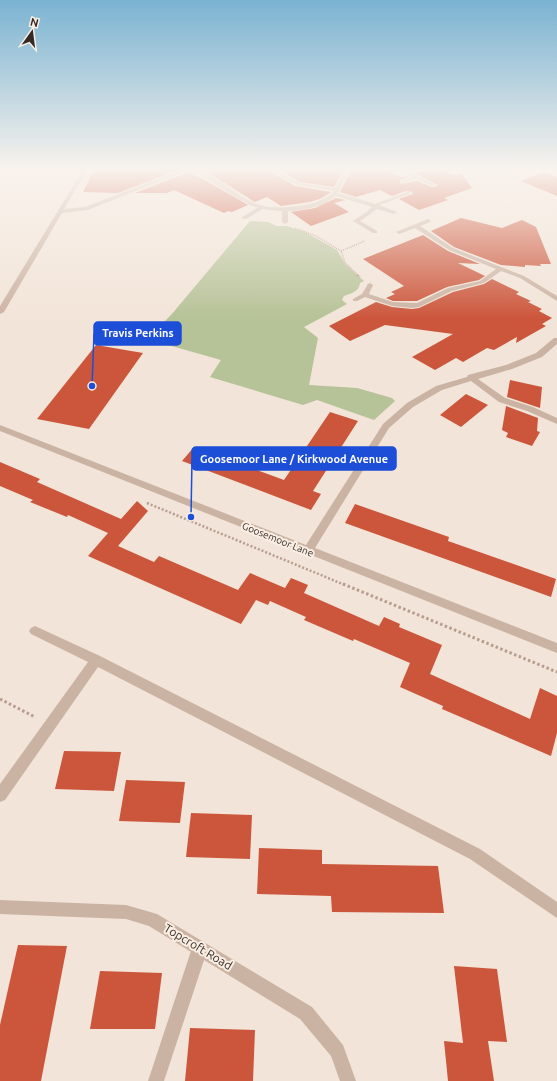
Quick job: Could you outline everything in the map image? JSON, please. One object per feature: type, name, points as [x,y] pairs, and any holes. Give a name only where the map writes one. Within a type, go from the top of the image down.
[{"type":"street","points":[[0,312],[56,218]]},
{"type":"street","points":[[360,218],[356,221],[375,232]]},
{"type":"street","points":[[399,232],[428,221]]},
{"type":"street","points":[[416,226],[451,249],[501,268],[540,287],[557,299]]},
{"type":"street","points":[[365,295],[392,304],[412,306],[419,305],[450,289],[482,282],[501,268]]},
{"type":"street","points":[[355,300],[365,295],[370,285]]},
{"type":"street","points":[[308,550],[386,426],[410,405],[439,388],[539,355],[557,340]]},
{"type":"street","points":[[471,377],[502,400],[530,409],[557,421]]},
{"type":"street","name":"Goosemoor Lane","points":[[0,428],[557,648]]},
{"type":"street","points":[[35,631],[96,660],[475,854],[557,911]]},
{"type":"street","points":[[0,795],[96,660]]},
{"type":"street","name":"Topcroft Road","points":[[0,907],[126,912],[152,919],[306,1013],[337,1051],[348,1081]]},
{"type":"street","points":[[156,1081],[200,948]]},
{"type":"path","points":[[285,222],[286,225],[307,232],[341,251],[345,263],[370,285]]},
{"type":"path","points":[[341,251],[368,240]]},
{"type":"path","points":[[147,503],[557,672]]},
{"type":"path","points":[[0,699],[49,725]]},
{"type":"green space","points":[[250,221],[269,222],[276,226],[287,226],[305,232],[337,250],[345,264],[364,281],[360,283],[358,288],[352,293],[344,296],[342,300],[347,304],[304,327],[318,338],[309,385],[357,388],[392,398],[395,401],[374,420],[317,400],[303,405],[210,377],[221,360],[147,339],[171,315]]},
{"type":"building","points":[[300,218],[332,218],[311,226]]},
{"type":"building","points":[[460,218],[502,228],[522,220],[536,227],[551,264],[540,264],[541,266],[525,265],[525,267],[501,265],[454,247],[431,231]]},
{"type":"building","points":[[423,235],[448,251],[480,264],[458,263],[485,276],[479,280],[447,287],[417,301],[393,301],[386,298],[395,294],[391,292],[404,286],[363,259]]},
{"type":"building","points":[[492,279],[519,292],[516,294],[531,301],[528,302],[542,309],[539,311],[552,318],[542,324],[546,326],[516,343],[517,337],[494,350],[487,348],[463,362],[456,358],[435,370],[412,357],[453,334],[385,325],[350,341],[329,326],[376,302],[392,307],[412,309],[419,308],[453,292],[484,284]]},
{"type":"building","points":[[96,345],[143,353],[89,429],[37,419]]},
{"type":"building","points":[[510,380],[542,387],[540,408],[507,397]]},
{"type":"building","points":[[466,394],[488,405],[461,427],[440,415]]},
{"type":"building","points":[[506,406],[538,418],[537,431],[540,432],[532,446],[506,437],[508,433],[502,430]]},
{"type":"building","points":[[330,412],[358,421],[313,491],[321,494],[311,510],[182,461],[194,447],[284,480]]},
{"type":"building","points":[[0,462],[40,479],[37,482],[121,519],[137,501],[148,511],[118,546],[154,562],[159,556],[238,590],[250,573],[285,588],[291,578],[308,585],[304,593],[379,626],[384,617],[400,624],[399,627],[442,645],[430,674],[530,719],[540,688],[557,696],[557,733],[551,756],[442,709],[443,706],[400,687],[410,663],[304,620],[306,617],[270,601],[268,605],[256,600],[241,624],[88,556],[108,533],[68,515],[67,517],[30,502],[33,500],[0,486]]},
{"type":"building","points":[[355,504],[449,537],[448,541],[556,579],[551,597],[345,523]]},
{"type":"building","points":[[64,751],[121,752],[114,791],[55,789]]},
{"type":"building","points":[[126,780],[185,782],[180,823],[119,821]]},
{"type":"building","points":[[191,813],[252,815],[250,859],[186,857]]},
{"type":"building","points":[[259,848],[322,850],[322,864],[438,866],[444,913],[332,912],[331,896],[257,894]]},
{"type":"building","points":[[18,945],[67,946],[41,1081],[0,1081],[0,1025]]},
{"type":"building","points":[[454,966],[497,969],[507,1042],[488,1041],[494,1081],[448,1081],[444,1041],[463,1043]]},
{"type":"building","points":[[100,971],[162,973],[155,1029],[90,1029]]},
{"type":"building","points":[[190,1028],[255,1030],[253,1081],[185,1081]]},
{"type":"place","name":"Travis Perkins","points":[[92,386]]},
{"type":"place","name":"Goosemoor Lane / Kirkwood Avenue","points":[[191,517]]}]
